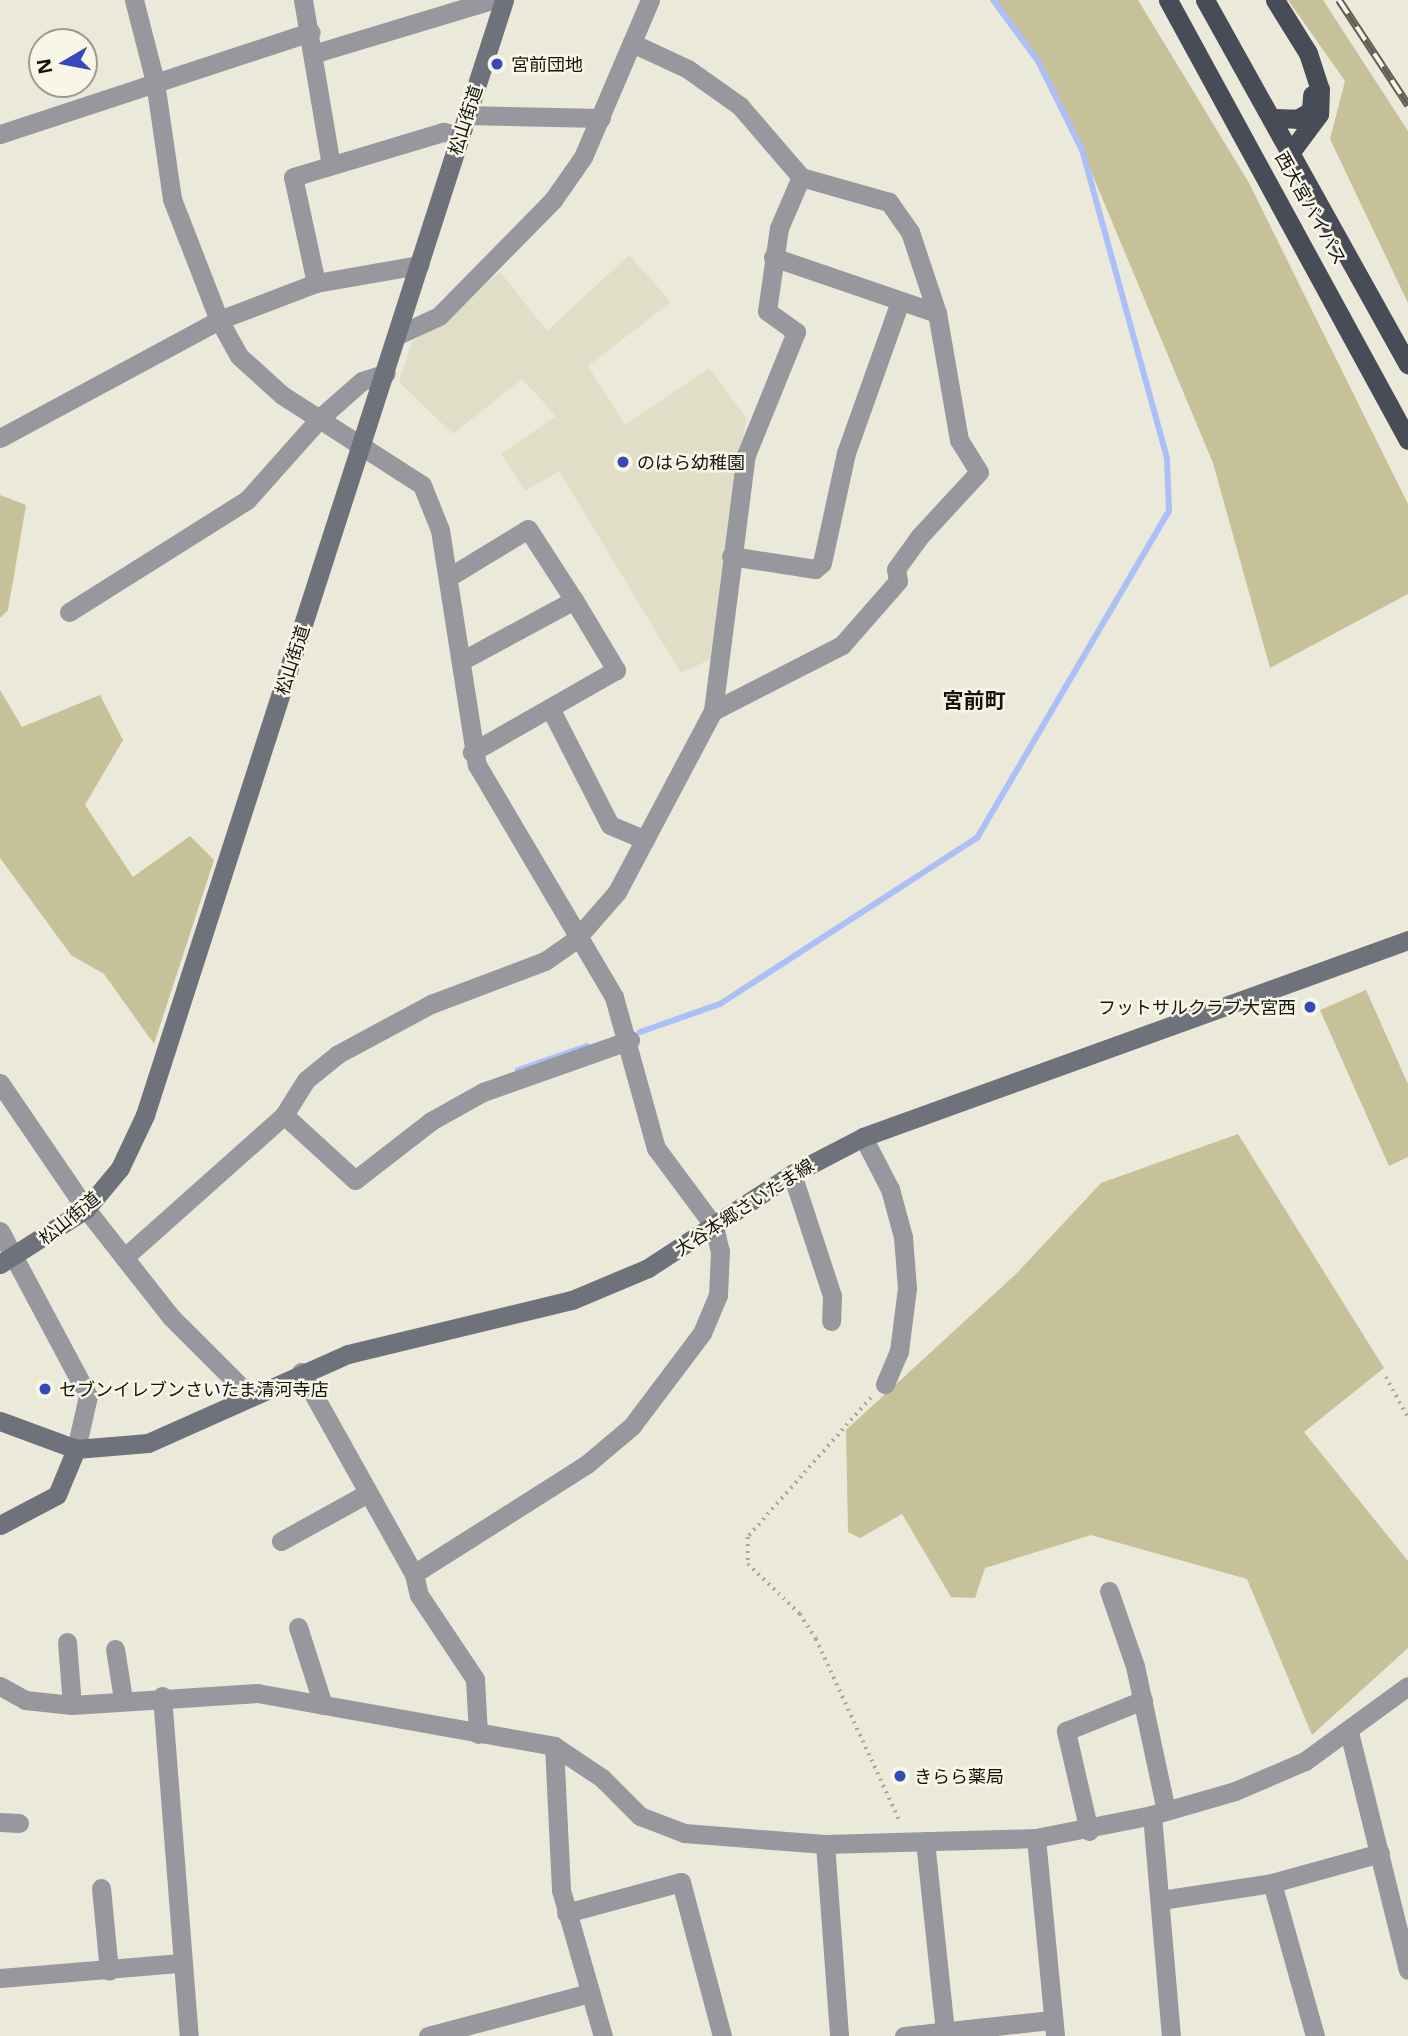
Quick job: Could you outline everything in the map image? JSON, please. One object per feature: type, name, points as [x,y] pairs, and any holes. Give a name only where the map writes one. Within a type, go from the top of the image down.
[{"type":"highway","name":"西大宮バイパス","points":[[1168,0],[1408,440]]},
{"type":"highway","name":"西大宮バイパス","points":[[1205,0],[1293,149],[1408,364]]},
{"type":"highway","points":[[1275,0],[1308,53],[1320,89],[1319,114],[1293,149]]},
{"type":"highway","points":[[1274,118],[1297,119],[1311,111],[1308,53]]},
{"type":"main road","name":"松山街道","points":[[7,1261],[86,1209],[120,1168],[145,1115],[364,442],[504,0]]},
{"type":"main road","name":"大谷本郷さいたま線","points":[[0,1421],[76,1449],[148,1443],[248,1395],[348,1354],[572,1300],[648,1268],[792,1174],[863,1137],[1408,940]]},
{"type":"main road","points":[[0,1525],[57,1495],[76,1449]]},
{"type":"street","points":[[134,0],[155,82],[172,199],[219,320],[239,356],[282,394],[364,442],[422,485],[440,530],[449,577],[463,660],[472,752],[576,939],[614,997],[630,1040],[656,1148],[714,1226],[718,1295],[669,1384],[587,1464],[414,1574]]},
{"type":"street","points":[[303,0],[316,52],[331,165]]},
{"type":"street","points":[[316,52],[491,0]]},
{"type":"street","points":[[398,335],[439,316],[521,237],[583,157],[650,0],[638,0]]},
{"type":"street","points":[[0,134],[312,33]]},
{"type":"street","points":[[632,43],[688,69],[740,106],[801,177],[889,202],[910,232],[937,313],[959,440],[979,472],[919,537],[896,569],[898,581],[842,645],[713,711]]},
{"type":"street","points":[[466,115],[601,118]]},
{"type":"street","points":[[316,283],[293,177],[443,132],[460,135]]},
{"type":"street","points":[[126,1256],[284,1115],[306,1080],[338,1054],[431,1004],[545,961],[576,939],[601,914],[645,840],[713,711],[746,455],[796,332],[767,310],[773,257],[801,177]]},
{"type":"street","points":[[773,257],[937,313]]},
{"type":"street","points":[[0,438],[219,320],[316,283],[419,265]]},
{"type":"street","points":[[731,556],[815,569],[822,563],[846,453],[900,301]]},
{"type":"street","points":[[69,611],[247,500],[321,417],[362,381],[386,373]]},
{"type":"street","points":[[449,577],[528,529],[616,670],[472,752]]},
{"type":"street","points":[[463,660],[574,600]]},
{"type":"street","points":[[550,708],[610,825],[645,840]]},
{"type":"street","points":[[284,1115],[355,1180],[431,1121],[483,1092],[630,1040]]},
{"type":"street","points":[[0,1083],[86,1209],[126,1256],[171,1317],[248,1395]]},
{"type":"street","points":[[863,1137],[890,1189],[903,1237],[901,1338],[886,1384]]},
{"type":"street","points":[[792,1174],[832,1296],[831,1321]]},
{"type":"street","points":[[0,1231],[7,1261],[88,1396],[76,1449]]},
{"type":"street","points":[[301,1372],[414,1574],[419,1595],[475,1679],[478,1734]]},
{"type":"street","points":[[281,1541],[368,1493]]},
{"type":"street","points":[[1109,1591],[1143,1700],[1159,1813],[1161,1900],[1171,2036]]},
{"type":"street","points":[[298,1627],[323,1705]]},
{"type":"street","points":[[67,1642],[72,1705]]},
{"type":"street","points":[[115,1649],[123,1699]]},
{"type":"street","points":[[0,1686],[25,1700],[72,1705],[163,1696],[257,1693],[554,1746],[602,1779],[640,1816],[684,1833],[825,1844],[1036,1838],[1089,1830],[1159,1813],[1264,1780],[1349,1732],[1408,1686]]},
{"type":"street","points":[[163,1696],[180,1963],[189,2036]]},
{"type":"street","points":[[1089,1830],[1066,1731],[1143,1700]]},
{"type":"street","points":[[1349,1732],[1408,1970]]},
{"type":"street","points":[[554,1746],[553,1812],[566,1913],[603,2036]]},
{"type":"street","points":[[904,2036],[1054,2028],[1036,1838]]},
{"type":"street","points":[[915,1841],[946,2032]]},
{"type":"street","points":[[825,1844],[839,2036]]},
{"type":"street","points":[[1161,1900],[1272,1883],[1380,1853]]},
{"type":"street","points":[[566,1913],[681,1882],[722,2036]]},
{"type":"street","points":[[1272,1883],[1315,2036]]},
{"type":"street","points":[[101,1888],[108,1971]]},
{"type":"street","points":[[0,1978],[180,1963]]},
{"type":"street","points":[[428,2036],[590,1993]]},
{"type":"path","points":[[1386,1377],[1408,1417]]},
{"type":"path","points":[[886,1384],[748,1537],[748,1564],[800,1614],[816,1639],[915,1841]]},
{"type":"shaded area","points":[[993,0],[1138,0],[1249,183],[1408,504],[1408,594],[1270,668],[1213,463],[1082,150],[1038,61]]},
{"type":"shaded area","points":[[1288,0],[1323,0],[1408,131],[1408,303],[1330,139],[1345,81]]},
{"type":"shaded area","name":"のはら幼稚園","points":[[629,255],[671,302],[588,366],[625,425],[709,368],[746,418],[715,657],[681,673],[559,471],[525,491],[501,454],[556,416],[522,379],[453,434],[399,382],[412,342],[500,272],[547,331]]},
{"type":"shaded area","points":[[0,495],[26,505],[8,610],[0,618]]},
{"type":"shaded area","points":[[0,690],[22,727],[100,695],[123,740],[85,805],[133,877],[190,836],[214,860],[154,1044],[104,974],[71,955],[0,858]]},
{"type":"shaded area","points":[[1366,990],[1408,1084],[1408,1157],[1389,1166],[1320,1010]]},
{"type":"shaded area","points":[[1238,1134],[1384,1368],[1304,1432],[1408,1561],[1408,1648],[1312,1735],[1247,1579],[1091,1535],[985,1568],[975,1598],[951,1597],[902,1514],[860,1538],[848,1532],[846,1430],[1016,1274],[1101,1183]]},
{"type":"waterway","points":[[640,1032],[720,1004],[977,838],[1169,511],[1167,458],[1082,150],[1038,61],[993,0]]},
{"type":"waterway","points":[[518,1070],[587,1046]]},
{"type":"railway","points":[[1339,0],[1408,105]]},
{"type":"place","name":"宮前団地","points":[[497,64]]},
{"type":"place","name":"のはら幼稚園","points":[[623,462]]},
{"type":"place","name":"フットサルクラブ大宮西","points":[[1310,1007]]},
{"type":"place","name":"セブンイレブンさいたま清河寺店","points":[[45,1389]]},
{"type":"place","name":"きらら薬局","points":[[900,1776]]},
{"type":"district","name":"宮前町","points":[[974,700]]}]
